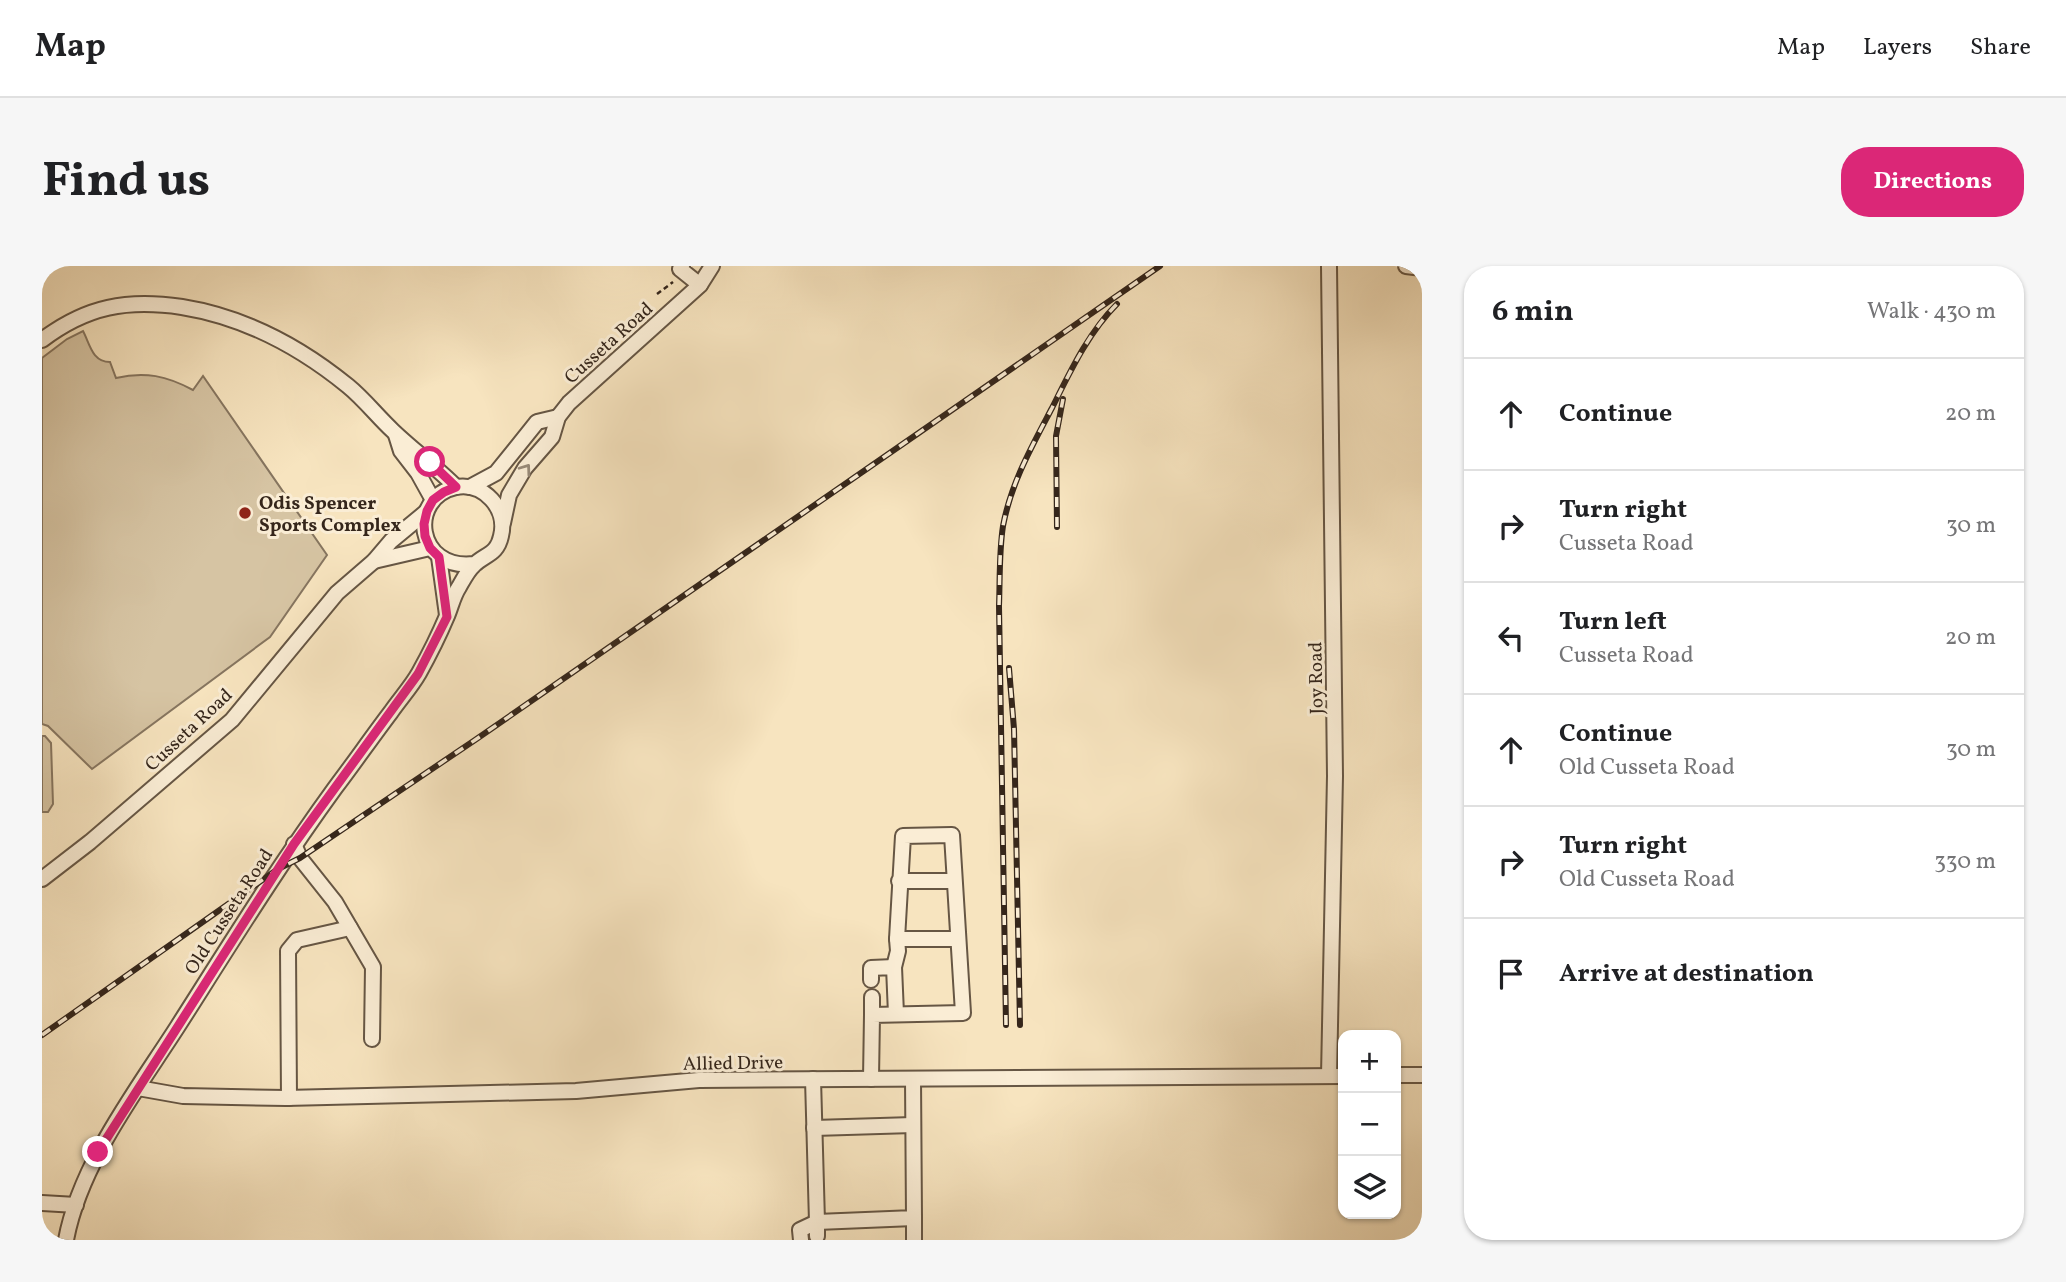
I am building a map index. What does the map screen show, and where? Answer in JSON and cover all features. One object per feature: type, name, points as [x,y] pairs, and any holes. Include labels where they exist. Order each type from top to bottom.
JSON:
[{"type":"street","points":[[682,266],[680,269],[684,274],[700,285]]},
{"type":"street","name":"Cusseta Road","points":[[374,561],[434,552],[450,563],[462,566],[485,559],[495,550],[501,538],[509,495],[525,468],[552,437],[558,417],[569,402],[700,285],[712,266]]},
{"type":"street","name":"Joy Road","points":[[1329,266],[1336,1076]]},
{"type":"street","points":[[1406,266],[1422,268]]},
{"type":"street","points":[[42,340],[65,323],[102,307],[157,303],[223,316],[272,335],[349,387],[392,430],[463,487],[483,491],[493,500],[503,525]]},
{"type":"street","name":"Cusseta Road","points":[[43,878],[90,842],[232,720],[337,593],[374,561],[391,541],[444,492],[496,473],[537,422],[558,417]]},
{"type":"street","points":[[392,430],[401,451],[418,473],[430,506],[424,524],[425,536],[434,552],[447,617]]},
{"type":"street","name":"Old Cusseta Road","points":[[66,1240],[68,1224],[98,1152],[294,844],[418,674],[447,617],[457,589],[474,564]]},
{"type":"street","points":[[872,1015],[963,1013],[952,835],[903,836],[898,951],[894,967],[896,1014]]},
{"type":"street","points":[[294,844],[300,858],[335,902],[373,967],[372,1039]]},
{"type":"street","points":[[899,881],[954,881]]},
{"type":"street","points":[[289,1097],[288,951],[297,940],[350,928]]},
{"type":"street","points":[[897,939],[957,939]]},
{"type":"street","points":[[871,980],[871,968],[894,967]]},
{"type":"street","points":[[871,1079],[872,997]]},
{"type":"street","points":[[1401,1075],[1422,1075]]},
{"type":"street","name":"Allied Drive","points":[[138,1088],[183,1096],[289,1097],[576,1091],[699,1080],[1336,1076]]},
{"type":"street","points":[[813,1079],[817,1229]]},
{"type":"street","points":[[913,1079],[914,1240]]},
{"type":"street","points":[[814,1128],[913,1125]]},
{"type":"street","points":[[42,1202],[76,1205]]},
{"type":"street","points":[[801,1240],[800,1230],[915,1218]]},
{"type":"shaded area","points":[[83,331],[95,356],[110,362],[116,378],[156,376],[193,390],[203,376],[327,555],[270,637],[92,769],[48,726],[42,724],[42,358],[67,339]]},
{"type":"shaded area","points":[[42,736],[51,743],[53,804],[48,812],[42,812]]},
{"type":"railway","points":[[42,1035],[278,869],[300,858],[475,740],[1160,266]]},
{"type":"railway","points":[[1006,1025],[999,606],[1003,526],[1023,465],[1080,353],[1117,304]]},
{"type":"railway","points":[[1057,527],[1056,436],[1063,399]]},
{"type":"railway","points":[[1009,668],[1014,729],[1020,1025]]},
{"type":"place","name":"Odis Spencer Sports Complex","points":[[245,513]]},
{"type":"route","points":[[98,1152],[294,844],[418,674],[447,617],[439,557],[430,548],[424,524],[433,500],[456,487],[430,462]]}]
